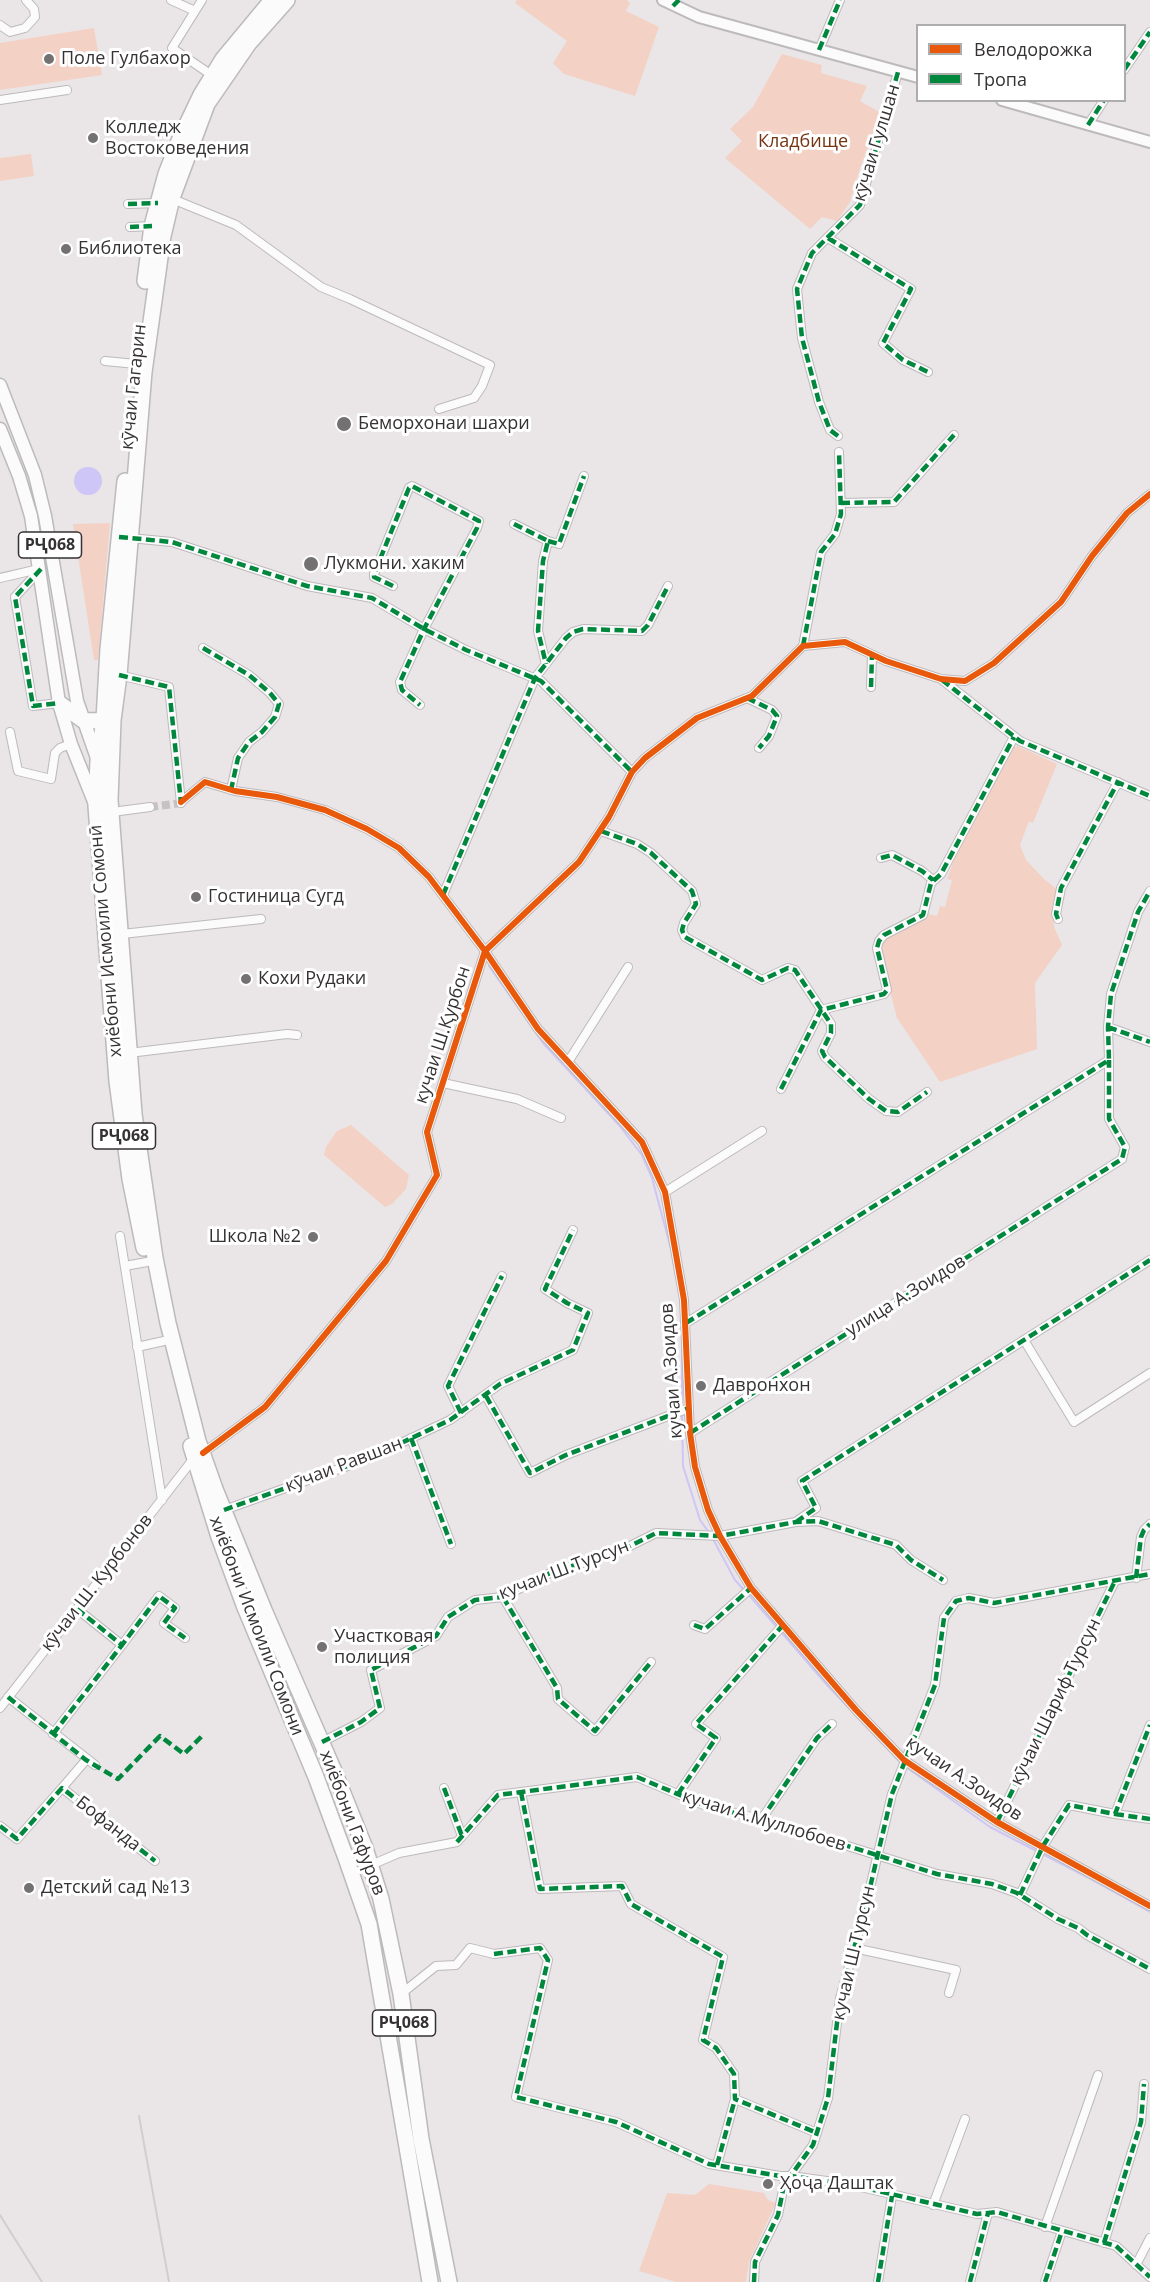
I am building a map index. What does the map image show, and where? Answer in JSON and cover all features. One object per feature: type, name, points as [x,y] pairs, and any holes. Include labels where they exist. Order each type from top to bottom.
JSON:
[{"type":"highway","name":"кӯчаи Гагарин","points":[[111,806],[107,715],[108,648],[125,538],[152,301],[163,236],[164,198],[179,141],[213,76],[245,30],[272,0]]},
{"type":"highway","name":"кӯчаи Гагарин","points":[[96,806],[98,761],[107,715],[119,675],[136,364],[152,226],[207,104],[249,43],[287,0]]},
{"type":"highway","points":[[59,703],[82,715],[107,715]]},
{"type":"highway","name":"хиёбони Исмоили Сомонӣ","points":[[96,806],[120,1108],[130,1179],[164,1341],[199,1456]]},
{"type":"highway","name":"хиёбони Исмоили Сомонӣ","points":[[111,806],[134,1114],[155,1257],[199,1456]]},
{"type":"highway","name":"хиёбони Гафуров","points":[[199,1456],[334,1771],[381,1899],[400,1994],[421,2139],[449,2282]]},
{"type":"highway","name":"хиёбони Исмоили Сомони","points":[[199,1456],[219,1537],[241,1597],[315,1777],[369,1924],[404,2142],[430,2282]]},
{"type":"highway","points":[[315,1777],[334,1771]]},
{"type":"highway","points":[[404,2142],[421,2139]]},
{"type":"main road","points":[[672,2],[699,17],[916,76]]},
{"type":"main road","points":[[1009,102],[1150,142]]},
{"type":"main road","name":"РҶ068","points":[[0,385],[35,476],[45,516],[77,701],[82,715]]},
{"type":"main road","name":"хиёбони Исмоили Сомонӣ","points":[[0,429],[19,476],[31,516],[41,569],[59,703],[71,744],[96,806]]},
{"type":"main road","name":"хиёбони Исмоили Сомонӣ","points":[[82,715],[111,806]]},
{"type":"street","points":[[0,25],[10,32],[25,28],[35,17],[34,9],[26,0]]},
{"type":"street","points":[[171,0],[195,11]]},
{"type":"street","points":[[202,0],[172,48],[213,76]]},
{"type":"street","points":[[819,50],[840,0]]},
{"type":"street","points":[[1126,68],[1150,32]]},
{"type":"street","name":"кӯчаи Гулшан","points":[[838,436],[830,430],[819,402],[802,338],[796,289],[812,253],[860,205],[898,72]]},
{"type":"street","points":[[0,100],[67,90]]},
{"type":"street","points":[[1088,125],[1103,102]]},
{"type":"street","points":[[128,204],[164,198],[236,225],[321,287],[490,365],[482,386],[474,398],[439,410]]},
{"type":"street","points":[[130,227],[152,226]]},
{"type":"street","points":[[828,238],[911,289],[883,343],[903,360],[928,372]]},
{"type":"street","points":[[105,361],[136,364]]},
{"type":"street","points":[[841,503],[894,502],[954,435]]},
{"type":"street","points":[[839,452],[841,514],[835,534],[821,552],[803,646],[845,642],[872,655],[941,679],[965,681],[994,663],[1061,602],[1092,556],[1127,513],[1150,494]]},
{"type":"street","points":[[514,524],[548,542],[559,544],[584,476]]},
{"type":"street","points":[[393,586],[374,577],[374,574],[409,488],[412,486],[479,521],[424,629],[400,682],[402,690],[420,705]]},
{"type":"street","points":[[125,538],[172,542],[307,586],[372,598],[424,629],[466,650],[541,681],[632,772]]},
{"type":"street","points":[[546,664],[538,632],[543,561],[548,542]]},
{"type":"street","points":[[0,578],[41,569]]},
{"type":"street","points":[[41,569],[15,597],[33,706],[59,703]]},
{"type":"street","points":[[442,895],[535,678],[573,632],[583,629],[642,632],[668,586]]},
{"type":"street","name":"кучаи Ш.Қурбон","points":[[199,1456],[266,1407],[386,1262],[437,1175],[427,1132],[485,951],[579,862],[601,831],[632,772],[645,758],[697,718],[753,696],[803,646]]},
{"type":"street","points":[[203,648],[249,675],[279,704],[275,717],[262,732],[249,742],[238,758],[231,790]]},
{"type":"street","points":[[871,687],[872,655]]},
{"type":"street","name":"кучаи А.Зоидов","points":[[119,675],[168,687],[181,802],[205,782],[231,790],[277,797],[325,810],[367,829],[399,848],[429,877],[485,951],[538,1029],[642,1142],[665,1192],[686,1323],[684,1410],[695,1467],[714,1535],[781,1628],[903,1763],[1041,1851],[1150,1906]]},
{"type":"street","points":[[941,679],[1014,737],[1150,796]]},
{"type":"street","points":[[747,698],[772,710],[777,716],[769,736],[759,748]]},
{"type":"street","points":[[10,732],[18,771],[51,779],[55,753],[60,748],[71,744]]},
{"type":"street","points":[[781,1089],[821,1010],[884,994],[888,990],[878,948],[879,940],[884,935],[921,918],[925,912],[933,880],[941,874],[1014,737]]},
{"type":"street","points":[[1058,919],[1061,888],[1118,782]]},
{"type":"street","points":[[111,806],[150,807]]},
{"type":"street","points":[[601,831],[637,844],[651,853],[692,891],[696,904],[684,923],[682,930],[685,937],[762,980],[792,967],[831,1024],[822,1051],[825,1057],[869,1099],[886,1111],[898,1112],[927,1092]]},
{"type":"street","points":[[881,858],[892,855],[922,871],[933,880]]},
{"type":"street","points":[[686,1323],[1109,1060],[1108,1027],[1111,994],[1138,912],[1150,891]]},
{"type":"street","points":[[122,934],[261,920]]},
{"type":"street","points":[[568,1062],[628,967]]},
{"type":"street","points":[[1108,1027],[1150,1042]]},
{"type":"street","points":[[129,1053],[287,1034],[297,1035]]},
{"type":"street","name":"улица А.Зоидов","points":[[690,1433],[1122,1159],[1125,1147],[1109,1119],[1109,1060]]},
{"type":"street","points":[[443,1083],[517,1099],[561,1118]]},
{"type":"street","points":[[665,1192],[762,1131]]},
{"type":"street","name":"кӯчаи Равшан","points":[[224,1510],[367,1459],[461,1413],[500,1384],[573,1350],[588,1313],[567,1304],[544,1289],[573,1230]]},
{"type":"street","points":[[120,1236],[162,1500]]},
{"type":"street","points":[[796,1522],[816,1508],[802,1481],[1150,1260]]},
{"type":"street","points":[[124,1266],[147,1262]]},
{"type":"street","points":[[461,1413],[448,1386],[502,1276]]},
{"type":"street","points":[[1024,1340],[1074,1422],[1150,1373]]},
{"type":"street","points":[[137,1347],[164,1341]]},
{"type":"street","points":[[486,1396],[530,1473],[566,1455],[684,1410]]},
{"type":"street","points":[[411,1438],[451,1544]]},
{"type":"street","name":"кӯчаи Ш. Курбонов","points":[[0,1708],[199,1456]]},
{"type":"street","name":"кучаи Ш.Турсун","points":[[322,1742],[361,1722],[380,1708],[371,1670],[436,1636],[448,1617],[475,1600],[503,1597],[554,1571],[614,1554],[656,1533],[714,1535],[796,1522],[818,1521],[896,1545],[911,1560],[943,1580]]},
{"type":"street","points":[[1136,1578],[1141,1537],[1150,1524]]},
{"type":"street","points":[[903,1763],[935,1685],[944,1618],[956,1601],[969,1598],[994,1603],[1150,1574]]},
{"type":"street","name":"кӯчаи Шариф Турсун","points":[[997,1822],[1115,1581]]},
{"type":"street","points":[[694,1625],[705,1629],[751,1587]]},
{"type":"street","points":[[53,1734],[159,1596],[175,1608],[164,1623],[184,1638]]},
{"type":"street","points":[[503,1597],[557,1688],[558,1698],[595,1731],[651,1662]]},
{"type":"street","points":[[77,1609],[122,1645]]},
{"type":"street","points":[[678,1794],[716,1738],[696,1724],[781,1628]]},
{"type":"street","points":[[8,1697],[94,1765]]},
{"type":"street","points":[[761,1820],[817,1738],[832,1724]]},
{"type":"street","points":[[1115,1814],[1150,1725]]},
{"type":"street","name":"Бофанда","points":[[0,1826],[17,1839],[86,1760]]},
{"type":"street","name":"кучаи Ш.Турсун","points":[[754,2282],[755,2262],[778,2215],[784,2185],[813,2145],[828,2097],[840,1998],[878,1857],[892,1794],[903,1763]]},
{"type":"street","name":"кучаи А.Муллобоев","points":[[460,1839],[498,1795],[637,1777],[706,1806],[761,1820],[937,1874],[992,1884],[1020,1895],[1150,1969]]},
{"type":"street","name":"Бофанда","points":[[62,1788],[155,1861]]},
{"type":"street","points":[[370,1865],[399,1853],[460,1839],[444,1788]]},
{"type":"street","points":[[521,1792],[540,1889],[622,1887],[631,1904],[723,1957],[703,2040],[716,2048],[734,2074],[735,2098],[717,2165]]},
{"type":"street","points":[[1020,1895],[1041,1851],[1070,1805],[1150,1819]]},
{"type":"street","points":[[400,1994],[436,1966],[456,1965],[470,1948],[494,1954],[540,1948],[548,1960],[516,2097],[616,2122],[709,2164],[848,2184],[977,2214],[998,2212],[1116,2246],[1150,2277]]},
{"type":"street","points":[[854,1948],[956,1970],[949,1992]]},
{"type":"street","points":[[1045,2227],[1098,2075]]},
{"type":"street","points":[[1104,2243],[1146,2123],[1144,2084]]},
{"type":"street","points":[[735,2098],[817,2133]]},
{"type":"street","points":[[933,2205],[965,2120]]},
{"type":"street","points":[[878,2282],[892,2196]]},
{"type":"street","points":[[970,2282],[988,2213]]},
{"type":"street","points":[[1045,2282],[1062,2231]]},
{"type":"street","points":[[1136,2265],[1150,2238]]},
{"type":"green space","points":[[517,0],[627,0],[630,3],[626,11],[659,27],[635,96],[564,74],[553,63],[567,41],[515,3]]},
{"type":"green space","name":"Поле Гулбахор","points":[[94,28],[102,75],[0,90],[0,43]]},
{"type":"green space","name":"Кладбище","points":[[782,54],[822,65],[821,73],[867,86],[860,101],[881,113],[850,202],[837,221],[822,217],[810,229],[725,158],[742,141],[730,129],[753,107]]},
{"type":"green space","points":[[31,154],[34,176],[0,181],[0,158]]},
{"type":"green space","points":[[110,523],[98,660],[94,660],[73,524]]},
{"type":"green space","points":[[1018,746],[1057,764],[1033,823],[1029,821],[1020,845],[1026,860],[1057,889],[1052,906],[1054,927],[1062,945],[1035,983],[1037,1049],[940,1082],[897,1018],[879,947],[883,937],[928,914],[937,916],[940,906],[945,907],[952,880],[947,879],[958,850],[1008,748]]},
{"type":"green space","points":[[351,1125],[409,1175],[406,1189],[392,1204],[385,1207],[324,1155],[326,1147],[337,1131]]},
{"type":"green space","points":[[709,2184],[764,2193],[768,2200],[776,2203],[749,2262],[746,2282],[676,2282],[639,2271],[667,2193],[695,2195]]},
{"type":"shaded area","points":[[88,467],[98,471],[102,481],[98,491],[88,495],[78,491],[74,481],[78,471]]},
{"type":"waterway","points":[[489,966],[543,1043],[619,1125],[642,1155],[652,1178],[671,1249],[681,1303]]},
{"type":"waterway","points":[[682,1335],[682,1407]]},
{"type":"waterway","points":[[682,1413],[683,1466],[700,1520],[710,1534]]},
{"type":"waterway","points":[[713,1539],[735,1580],[744,1590]]},
{"type":"waterway","points":[[748,1594],[828,1686],[901,1763]]},
{"type":"waterway","points":[[906,1767],[990,1827],[1150,1912]]},
{"type":"tunnel","points":[[150,807],[181,803]]},
{"type":"railway","points":[[139,2116],[169,2282]]},
{"type":"railway","points":[[0,2215],[42,2282]]},
{"type":"marked path","points":[[673,6],[679,0]]},
{"type":"marked path","points":[[819,50],[840,0]]},
{"type":"marked path","points":[[1126,67],[1150,32]]},
{"type":"marked path","points":[[838,436],[830,430],[819,402],[802,338],[797,289],[812,253],[860,205],[898,72]]},
{"type":"marked path","points":[[1088,125],[1103,102]]},
{"type":"marked path","points":[[128,204],[158,203]]},
{"type":"marked path","points":[[130,227],[152,226]]},
{"type":"marked path","points":[[828,238],[911,289],[883,343],[903,360],[928,372]]},
{"type":"marked path","points":[[841,503],[894,502],[954,435]]},
{"type":"marked path","points":[[803,646],[821,552],[835,534],[841,514],[839,452]]},
{"type":"marked path","points":[[548,541],[559,544],[584,476]]},
{"type":"marked path","points":[[393,586],[374,577],[374,574],[409,488],[412,486],[479,521],[424,629],[400,682],[402,690],[420,705]]},
{"type":"marked path","points":[[514,524],[548,541],[543,561],[538,631],[546,664]]},
{"type":"marked path","points":[[119,537],[172,542],[307,586],[372,598],[424,629],[466,650],[541,681],[632,772]]},
{"type":"marked path","points":[[41,569],[15,597],[33,706],[59,703]]},
{"type":"marked path","points":[[443,895],[535,678],[573,632],[583,629],[642,631],[648,625],[668,586]]},
{"type":"marked path","points":[[203,648],[249,675],[279,704],[275,717],[262,732],[249,742],[238,758],[231,790]]},
{"type":"marked path","points":[[871,687],[872,655]]},
{"type":"marked path","points":[[119,675],[169,687],[181,803]]},
{"type":"marked path","points":[[942,680],[1020,741],[1150,796]]},
{"type":"marked path","points":[[747,698],[772,710],[777,716],[769,736],[759,748]]},
{"type":"marked path","points":[[781,1089],[821,1010],[884,994],[887,990],[877,948],[879,941],[884,935],[923,915],[931,883],[941,874],[1014,737]]},
{"type":"marked path","points":[[1058,919],[1056,914],[1061,888],[1118,782]]},
{"type":"marked path","points":[[601,831],[637,844],[651,853],[692,891],[696,904],[684,923],[682,930],[685,937],[762,980],[788,968],[795,970],[831,1024],[831,1033],[822,1051],[825,1057],[869,1099],[886,1111],[898,1112],[927,1092]]},
{"type":"marked path","points":[[881,858],[892,855],[922,871],[933,880]]},
{"type":"marked path","points":[[686,1323],[1109,1060],[1108,1027],[1111,994],[1138,912],[1150,891]]},
{"type":"marked path","points":[[1108,1027],[1150,1042]]},
{"type":"marked path","points":[[690,1433],[1122,1159],[1125,1147],[1109,1119],[1109,1060]]},
{"type":"marked path","points":[[224,1510],[367,1459],[450,1420],[500,1384],[573,1350],[588,1313],[545,1289],[573,1230]]},
{"type":"marked path","points":[[796,1522],[816,1508],[802,1481],[1150,1260]]},
{"type":"marked path","points":[[461,1413],[448,1386],[502,1276]]},
{"type":"marked path","points":[[486,1396],[530,1473],[566,1455],[689,1408]]},
{"type":"marked path","points":[[411,1438],[451,1544]]},
{"type":"marked path","points":[[322,1742],[361,1722],[380,1708],[371,1670],[436,1636],[448,1617],[475,1600],[503,1597],[554,1571],[614,1554],[656,1533],[720,1536],[796,1522],[818,1521],[896,1545],[911,1560],[943,1580]]},
{"type":"marked path","points":[[1136,1578],[1141,1537],[1150,1524]]},
{"type":"marked path","points":[[754,2282],[755,2262],[778,2215],[784,2185],[813,2145],[828,2098],[840,1998],[864,1913],[892,1794],[935,1685],[944,1618],[956,1601],[969,1598],[994,1603],[1150,1574]]},
{"type":"marked path","points":[[997,1822],[1115,1581]]},
{"type":"marked path","points":[[694,1625],[705,1629],[751,1588]]},
{"type":"marked path","points":[[77,1609],[122,1645],[159,1596],[175,1608],[164,1623],[185,1638]]},
{"type":"marked path","points":[[503,1597],[557,1688],[558,1699],[595,1731],[651,1662]]},
{"type":"marked path","points":[[678,1794],[716,1738],[696,1724],[783,1625]]},
{"type":"marked path","points":[[53,1734],[122,1645]]},
{"type":"marked path","points":[[8,1697],[86,1760],[118,1779],[160,1736],[184,1754],[204,1734]]},
{"type":"marked path","points":[[761,1820],[817,1738],[832,1724]]},
{"type":"marked path","points":[[1020,1895],[1043,1846],[1069,1805],[1115,1814],[1150,1725]]},
{"type":"marked path","points":[[457,1842],[498,1795],[637,1777],[706,1806],[768,1821],[937,1874],[992,1884],[1017,1893],[1058,1919],[1150,1969]]},
{"type":"marked path","points":[[0,1826],[17,1839],[62,1788],[155,1861]]},
{"type":"marked path","points":[[444,1788],[462,1836]]},
{"type":"marked path","points":[[521,1792],[540,1889],[622,1886],[631,1904],[723,1957],[703,2040],[716,2048],[734,2074],[735,2099],[817,2133]]},
{"type":"marked path","points":[[1115,1814],[1150,1819]]},
{"type":"marked path","points":[[494,1954],[540,1948],[548,1960],[516,2097],[616,2122],[709,2164],[848,2184],[977,2214],[997,2212],[1116,2246],[1150,2277]]},
{"type":"marked path","points":[[1104,2243],[1141,2122],[1144,2084]]},
{"type":"marked path","points":[[717,2165],[735,2099]]},
{"type":"marked path","points":[[878,2282],[892,2196]]},
{"type":"marked path","points":[[970,2282],[988,2213]]},
{"type":"marked path","points":[[1045,2282],[1062,2231]]},
{"type":"cycle path","points":[[203,1453],[265,1407],[386,1261],[437,1175],[427,1132],[485,951],[579,862],[609,817],[632,772],[645,758],[697,718],[752,696],[803,646],[845,642],[886,661],[941,679],[965,681],[994,663],[1061,602],[1092,556],[1127,513],[1150,494]]},
{"type":"cycle path","points":[[181,802],[205,782],[235,791],[277,797],[325,810],[367,829],[399,848],[429,877],[485,951],[538,1029],[642,1142],[665,1192],[684,1300],[690,1433],[695,1467],[708,1510],[720,1536],[751,1588],[856,1710],[904,1760],[997,1822],[1150,1906]]},
{"type":"place","name":"Поле Гулбахор","points":[[49,59]]},
{"type":"place","name":"Колледж Востоковедения","points":[[93,138]]},
{"type":"place","name":"Библиотека","points":[[66,249]]},
{"type":"place","name":"Беморхонаи шахри","points":[[344,424]]},
{"type":"place","name":"Лукмони. хаким","points":[[311,564]]},
{"type":"place","name":"Гостиница Сугд","points":[[196,897]]},
{"type":"place","name":"Кохи Рудаки","points":[[246,979]]},
{"type":"place","name":"Школа №2","points":[[313,1237]]},
{"type":"place","name":"Давронхон","points":[[701,1386]]},
{"type":"place","name":"Участковая полиция","points":[[322,1647]]},
{"type":"place","name":"Детский сад №13","points":[[29,1888]]},
{"type":"place","name":"Ҳоҷа Даштак","points":[[768,2184]]}]
